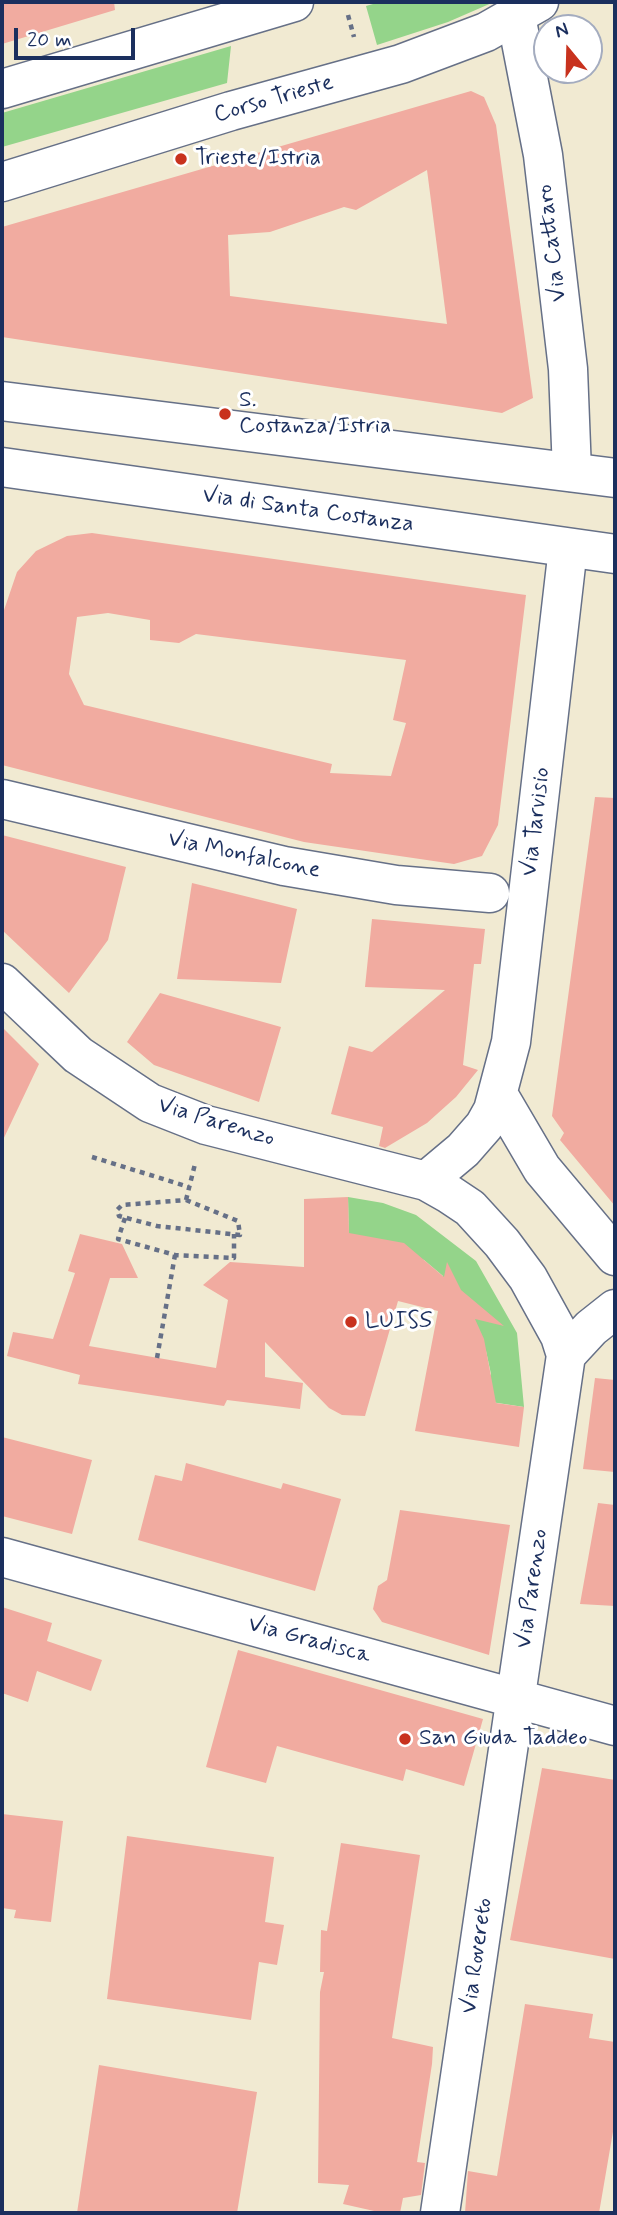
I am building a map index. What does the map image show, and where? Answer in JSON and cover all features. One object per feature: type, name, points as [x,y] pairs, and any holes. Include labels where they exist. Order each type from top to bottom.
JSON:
[{"type":"street","points":[[2,89],[294,2]]},
{"type":"street","name":"Corso Trieste","points":[[2,182],[231,111],[401,64],[475,37],[527,9]]},
{"type":"street","name":"Via Cattaro","points":[[527,9],[568,369],[572,472]]},
{"type":"street","points":[[2,401],[615,478]]},
{"type":"street","name":"Via di Santa Costanza","points":[[3,473],[615,554]]},
{"type":"street","name":"Via Tarvisio","points":[[498,1094],[515,1015],[568,548]]},
{"type":"street","name":"Via Monfalcone","points":[[2,799],[284,866],[396,885],[490,893]]},
{"type":"street","name":"Via Parenzo","points":[[2,983],[78,1055],[150,1103],[206,1125],[426,1181],[470,1208],[502,1242],[528,1278],[560,1336],[566,1355],[516,1699]]},
{"type":"street","points":[[426,1181],[475,1138],[493,1110],[498,1094]]},
{"type":"street","points":[[498,1094],[542,1169],[615,1256]]},
{"type":"street","points":[[566,1355],[591,1328],[615,1308]]},
{"type":"street","name":"Via Gradisca","points":[[2,1557],[615,1726]]},
{"type":"street","name":"Via Rovereto","points":[[440,2213],[516,1699]]},
{"type":"path","points":[[92,1157],[189,1187],[186,1200]]},
{"type":"path","points":[[186,1200],[238,1221],[240,1235],[157,1226],[119,1216],[117,1210],[122,1205],[186,1200]]},
{"type":"path","points":[[125,1218],[118,1238],[175,1255],[233,1258],[234,1234]]},
{"type":"path","points":[[157,1358],[175,1255]]},
{"type":"green space","points":[[380,2],[494,2],[448,22],[377,45],[366,6]]},
{"type":"green space","points":[[231,46],[227,83],[2,147],[2,113]]},
{"type":"green space","points":[[348,1197],[383,1203],[416,1215],[476,1261],[517,1333],[524,1407],[478,1400],[491,1374],[486,1351],[438,1284],[443,1276],[424,1260],[349,1242]]},
{"type":"building","points":[[2,2],[114,2],[115,10],[2,44]]},
{"type":"building","points":[[471,91],[484,97],[496,125],[533,398],[502,413],[2,337],[2,227]],"holes":[[[427,170],[447,324],[230,296],[228,235],[270,232],[344,207],[356,210]]]},
{"type":"building","points":[[92,533],[526,595],[498,825],[482,856],[454,864],[304,842],[2,765],[2,616],[17,572],[36,551],[67,536]],"holes":[[[108,613],[150,620],[150,640],[179,643],[196,634],[406,660],[393,720],[406,723],[391,776],[330,773],[332,764],[84,705],[69,674],[77,617]]]},
{"type":"building","points":[[595,797],[615,798],[615,1206],[560,1140],[564,1133],[552,1116]]},
{"type":"building","points":[[2,835],[126,867],[108,940],[69,993],[2,930]]},
{"type":"building","points":[[192,883],[297,909],[281,983],[177,979]]},
{"type":"building","points":[[372,919],[485,929],[481,964],[474,964],[463,1065],[478,1070],[456,1097],[427,1123],[385,1148],[379,1146],[383,1127],[331,1114],[349,1046],[372,1052],[445,990],[365,987]]},
{"type":"building","points":[[160,993],[281,1027],[259,1102],[154,1065],[127,1042]]},
{"type":"building","points":[[2,1027],[39,1064],[2,1142]]},
{"type":"building","name":"LUISS","points":[[348,1197],[349,1233],[404,1243],[444,1277],[447,1262],[461,1290],[504,1326],[475,1319],[484,1339],[496,1403],[524,1407],[519,1447],[415,1431],[438,1311],[398,1301],[365,1416],[342,1415],[329,1408],[265,1342],[265,1377],[303,1383],[300,1409],[227,1400],[224,1406],[78,1384],[80,1375],[7,1356],[13,1332],[53,1339],[75,1273],[68,1271],[80,1234],[122,1244],[138,1278],[110,1278],[89,1346],[216,1368],[228,1300],[203,1285],[230,1262],[304,1267],[304,1199]]},
{"type":"building","points":[[595,1378],[615,1380],[615,1472],[583,1469]]},
{"type":"building","points":[[2,1437],[92,1460],[72,1534],[2,1516]]},
{"type":"building","points":[[186,1463],[281,1489],[283,1483],[341,1499],[315,1591],[138,1540],[155,1475],[182,1481]]},
{"type":"building","points":[[598,1503],[615,1505],[615,1606],[580,1604]]},
{"type":"building","points":[[400,1510],[510,1525],[489,1655],[382,1622],[373,1609],[378,1586],[387,1580]]},
{"type":"building","points":[[2,1607],[52,1623],[47,1641],[102,1660],[91,1691],[37,1671],[28,1702],[2,1693]]},
{"type":"building","points":[[238,1650],[483,1719],[464,1786],[406,1769],[403,1781],[277,1746],[266,1783],[206,1767]]},
{"type":"building","points":[[542,1768],[615,1780],[615,1959],[510,1940]]},
{"type":"building","points":[[2,1814],[63,1821],[51,1922],[14,1918],[16,1910],[2,1908]]},
{"type":"building","points":[[127,1836],[274,1857],[265,1922],[284,1925],[277,1965],[259,1962],[251,2020],[107,1999]]},
{"type":"building","points":[[341,1843],[420,1855],[392,2038],[433,2047],[417,2162],[425,2163],[421,2195],[403,2198],[400,2213],[383,2213],[343,2204],[349,2185],[318,2183],[320,1992],[324,1972],[320,1972],[321,1930],[327,1931]]},
{"type":"building","points":[[525,2004],[593,2014],[589,2038],[615,2042],[615,2120],[599,2213],[465,2213],[468,2171],[497,2176]]},
{"type":"building","points":[[99,2065],[257,2092],[237,2213],[77,2213]]},
{"type":"place","name":"Trieste/Istria","points":[[181,159]]},
{"type":"place","name":"S. Costanza/Istria","points":[[225,414]]},
{"type":"place","name":"LUISS","points":[[351,1322]]},
{"type":"place","name":"San Giuda Taddeo","points":[[405,1739]]}]
